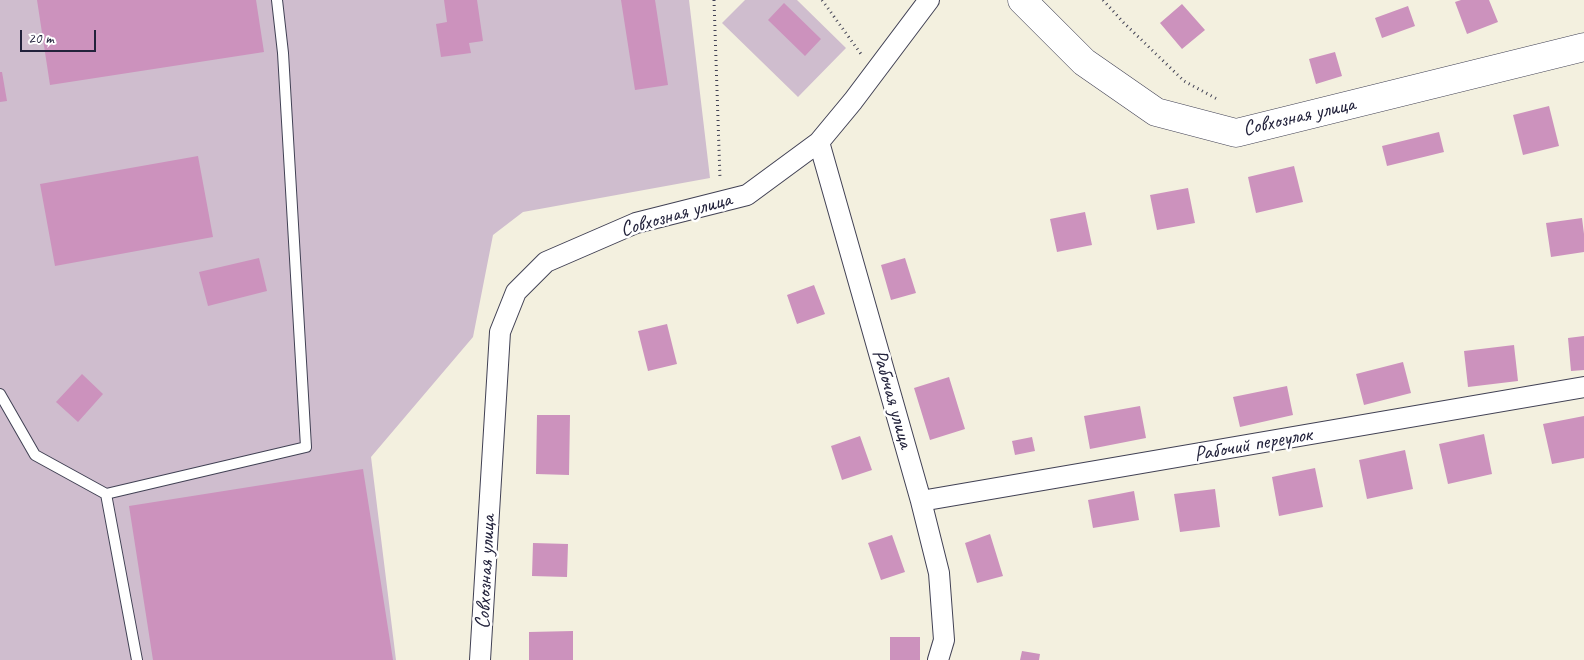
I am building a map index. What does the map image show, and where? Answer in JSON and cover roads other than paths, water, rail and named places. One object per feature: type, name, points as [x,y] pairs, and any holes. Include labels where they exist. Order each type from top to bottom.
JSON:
[{"type":"street","name":"Совхозная улица","points":[[480,660],[500,332],[516,292],[546,262],[636,223],[747,195],[819,142],[929,0]]},
{"type":"street","name":"Совхозная улица","points":[[1022,0],[1084,62],[1156,112],[1236,133],[1584,47]]},
{"type":"street","name":"Рабочая улица","points":[[819,142],[921,501],[939,574],[944,640],[938,660]]},
{"type":"street","name":"Рабочий переулок","points":[[921,501],[1584,387]]},
{"type":"lane","points":[[0,394],[36,455],[106,494],[306,447],[283,53],[277,0]]},
{"type":"lane","points":[[106,494],[137,660]]}]
